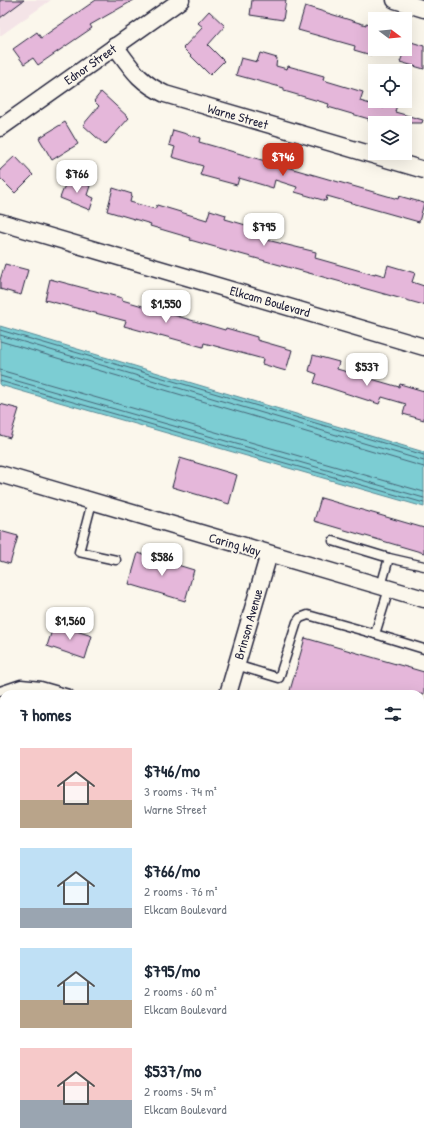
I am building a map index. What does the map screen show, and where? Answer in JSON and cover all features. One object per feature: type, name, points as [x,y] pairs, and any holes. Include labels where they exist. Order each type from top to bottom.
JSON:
[{"type":"street","name":"Ednor Street","points":[[0,128],[181,0]]},
{"type":"street","points":[[395,0],[424,8]]},
{"type":"street","name":"Warne Street","points":[[115,46],[135,74],[149,87],[165,94],[424,170]]},
{"type":"street","name":"Elkcam Boulevard","points":[[0,222],[424,347]]},
{"type":"street","name":"Caring Way","points":[[0,474],[424,599]]},
{"type":"street","name":"Brinson Avenue","points":[[229,690],[269,554]]},
{"type":"lane","points":[[92,502],[79,552],[116,560]]},
{"type":"lane","points":[[333,541],[389,558],[424,566]]},
{"type":"lane","points":[[375,634],[385,588],[389,558]]},
{"type":"lane","points":[[236,665],[279,678],[297,622],[300,618],[308,615],[424,649]]},
{"type":"lane","points":[[3,690],[21,684],[41,686],[55,690]]},
{"type":"shaded area","points":[[0,0],[51,0],[0,36]]},
{"type":"water","points":[[0,326],[424,452],[424,507],[0,385]]},
{"type":"building","points":[[0,0],[24,0],[0,18]]},
{"type":"building","points":[[96,0],[134,0],[90,25],[92,28],[38,65],[33,58],[24,64],[13,49],[37,32],[41,38]]},
{"type":"building","points":[[252,0],[286,0],[283,20],[250,15]]},
{"type":"building","points":[[305,6],[366,25],[366,23],[368,23],[368,54],[354,50],[355,46],[298,30]]},
{"type":"building","points":[[209,11],[225,26],[208,45],[224,61],[210,75],[183,48],[203,27],[198,23]]},
{"type":"building","points":[[412,42],[424,46],[424,69],[412,66],[412,64],[400,62],[402,56],[412,56]]},
{"type":"building","points":[[260,53],[277,58],[276,66],[287,69],[288,66],[324,76],[323,80],[363,92],[360,101],[368,103],[368,108],[396,108],[395,112],[409,116],[368,116],[368,119],[328,107],[329,104],[284,91],[284,88],[236,75],[241,58],[257,62]]},
{"type":"building","points":[[101,92],[129,118],[105,145],[83,125],[99,106],[94,101]]},
{"type":"building","points":[[412,117],[423,120],[422,123],[412,123]]},
{"type":"building","points":[[65,122],[78,144],[52,160],[39,138]]},
{"type":"building","points":[[173,130],[200,138],[199,142],[398,199],[399,196],[424,203],[419,222],[327,196],[326,201],[295,192],[297,187],[275,180],[273,188],[239,178],[237,185],[200,175],[203,166],[172,157],[175,147],[169,145]]},
{"type":"building","points":[[15,156],[33,175],[15,193],[0,178],[0,170]]},
{"type":"building","points":[[68,177],[90,186],[87,195],[94,198],[90,210],[60,198]]},
{"type":"building","points":[[113,188],[132,194],[130,202],[155,209],[157,205],[207,220],[210,210],[226,215],[225,219],[270,232],[267,240],[316,252],[315,258],[375,275],[375,273],[385,276],[388,265],[415,273],[412,282],[424,286],[424,305],[190,240],[191,238],[150,226],[151,224],[107,211]]},
{"type":"building","points":[[5,264],[28,270],[21,295],[0,289],[0,280]]},
{"type":"building","points":[[50,279],[122,298],[122,300],[225,330],[226,328],[257,337],[257,340],[292,350],[286,371],[262,364],[263,359],[204,343],[203,347],[160,336],[124,326],[126,321],[45,300]]},
{"type":"building","points":[[313,355],[339,362],[337,369],[399,387],[400,384],[424,391],[424,420],[403,414],[406,404],[382,397],[379,404],[314,383],[317,374],[309,371]]},
{"type":"building","points":[[0,404],[19,409],[10,438],[0,435]]},
{"type":"building","points":[[180,458],[237,475],[229,504],[172,487]]},
{"type":"building","points":[[321,498],[424,528],[424,553],[314,521]]},
{"type":"building","points":[[0,531],[18,536],[10,564],[0,561]]},
{"type":"building","points":[[138,553],[194,570],[185,601],[129,584]]},
{"type":"building","points":[[54,624],[92,636],[85,659],[47,646]]},
{"type":"building","points":[[305,638],[424,672],[424,690],[290,690]]}]
